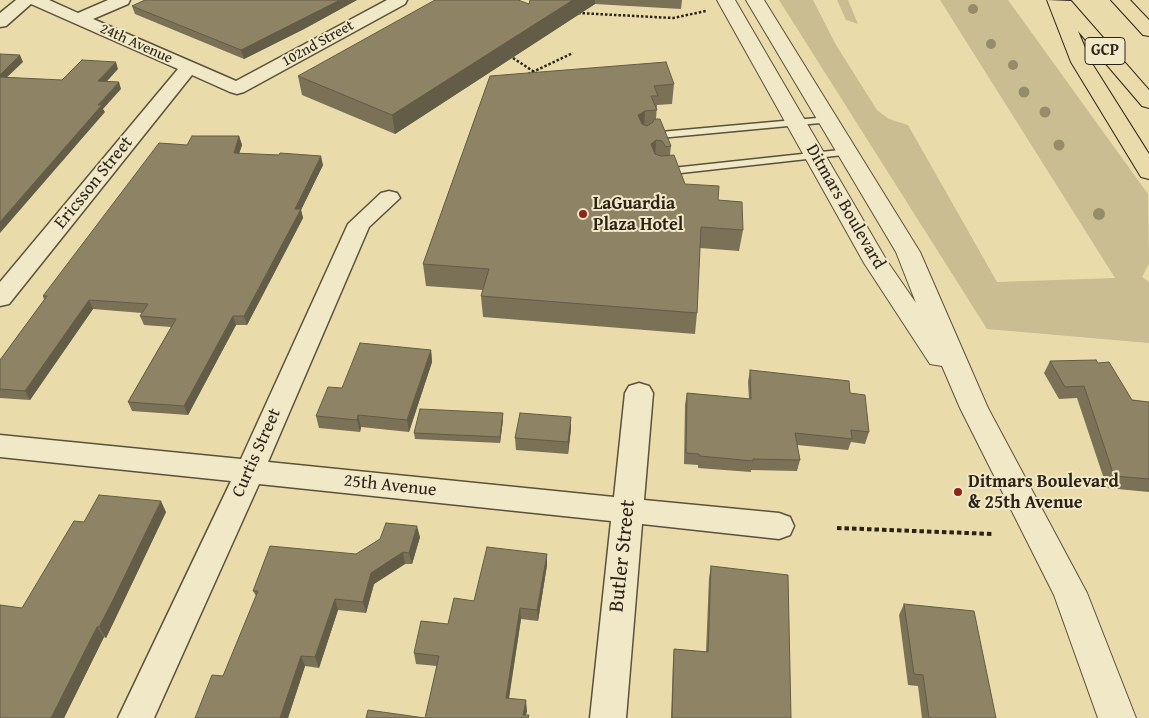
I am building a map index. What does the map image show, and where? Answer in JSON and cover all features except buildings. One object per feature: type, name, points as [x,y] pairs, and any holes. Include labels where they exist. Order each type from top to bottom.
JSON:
[{"type":"highway","points":[[1056,0],[1081,62],[1149,172]]},
{"type":"highway","name":"GCP","points":[[1060,0],[1149,102]]},
{"type":"highway","name":"GCP","points":[[1120,0],[1149,30]]},
{"type":"street","points":[[0,22],[26,0]]},
{"type":"street","name":"24th Avenue","points":[[35,0],[236,88]]},
{"type":"street","points":[[78,19],[122,0]]},
{"type":"street","name":"102nd Street","points":[[236,88],[399,0]]},
{"type":"street","name":"Ditmars Boulevard","points":[[726,0],[876,263],[974,408]]},
{"type":"street","name":"Ditmars Boulevard","points":[[755,0],[908,252],[974,408],[1070,593],[1117,718]]},
{"type":"street","name":"Ericsson Street","points":[[0,298],[189,67]]},
{"type":"street","name":"Curtis Street","points":[[136,718],[250,471],[359,224],[389,198]]},
{"type":"street","name":"Butler Street","points":[[608,718],[639,393]]},
{"type":"street","name":"25th Avenue","points":[[0,446],[779,526]]},
{"type":"lane","points":[[646,141],[644,136],[828,120]]},
{"type":"lane","points":[[656,166],[659,172],[750,164],[849,152]]},
{"type":"path","points":[[576,12],[673,18],[710,11]]},
{"type":"path","points":[[523,76],[532,70],[574,53]]},
{"type":"path","points":[[513,58],[542,76]]},
{"type":"path","points":[[837,528],[993,534]]},
{"type":"shaded area","points":[[779,0],[813,0],[836,45],[877,110],[889,119],[908,125],[997,282],[1115,278],[940,0],[1008,0],[1148,194],[1149,264],[1142,277],[1149,282],[1149,343],[987,329]]},
{"type":"shaded area","points":[[837,0],[848,0],[858,24],[846,20]]},
{"type":"place","name":"LaGuardia Plaza Hotel","points":[[583,214]]},
{"type":"place","name":"Ditmars Boulevard & 25th Avenue","points":[[958,492]]}]
